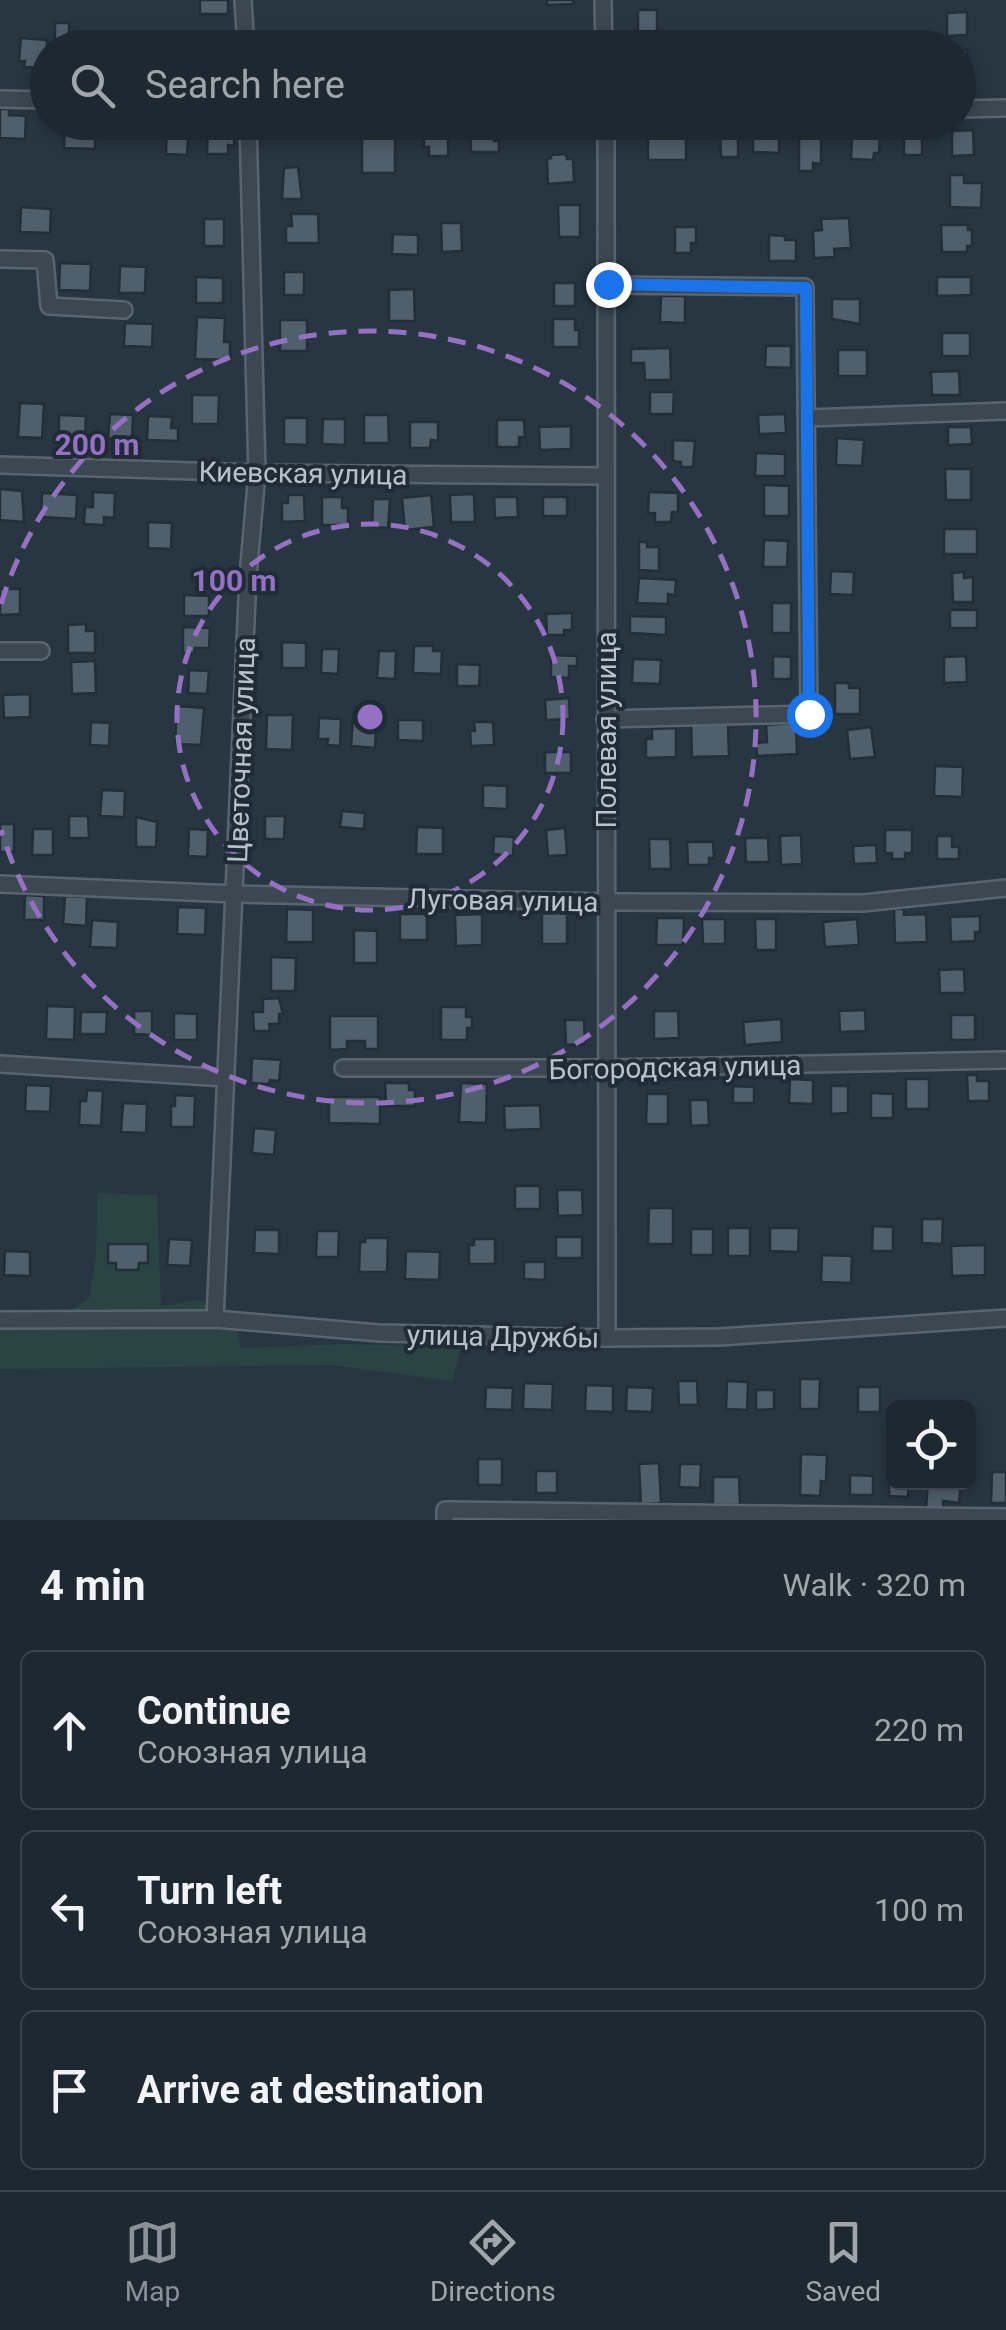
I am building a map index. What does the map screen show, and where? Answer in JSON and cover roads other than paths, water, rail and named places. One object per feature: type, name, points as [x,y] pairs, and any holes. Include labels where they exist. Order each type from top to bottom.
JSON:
[{"type":"street","points":[[243,0],[245,30]]},
{"type":"street","points":[[603,0],[604,30]]},
{"type":"street","points":[[0,99],[30,100]]},
{"type":"street","points":[[976,109],[1006,108]]},
{"type":"street","name":"Цветочная улица","points":[[214,1320],[248,576],[257,474],[248,140]]},
{"type":"street","name":"Полевая улица","points":[[606,140],[607,1338]]},
{"type":"street","points":[[0,258],[45,260],[49,306],[124,310]]},
{"type":"street","points":[[605,719],[809,714],[806,288],[608,284]]},
{"type":"street","points":[[806,418],[1006,411]]},
{"type":"street","name":"Киевская улица","points":[[0,465],[257,474],[606,476]]},
{"type":"street","points":[[0,651],[41,651]]},
{"type":"street","name":"Луговая улица","points":[[0,884],[234,894],[606,902],[863,903],[1006,888]]},
{"type":"street","name":"Богородская улица","points":[[343,1068],[609,1068],[1006,1060]]},
{"type":"street","points":[[0,1064],[226,1078]]},
{"type":"street","name":"улица Дружбы","points":[[0,1320],[214,1320],[379,1333],[607,1338],[720,1337],[1006,1318]]},
{"type":"street","points":[[445,1515],[1006,1517]]}]
